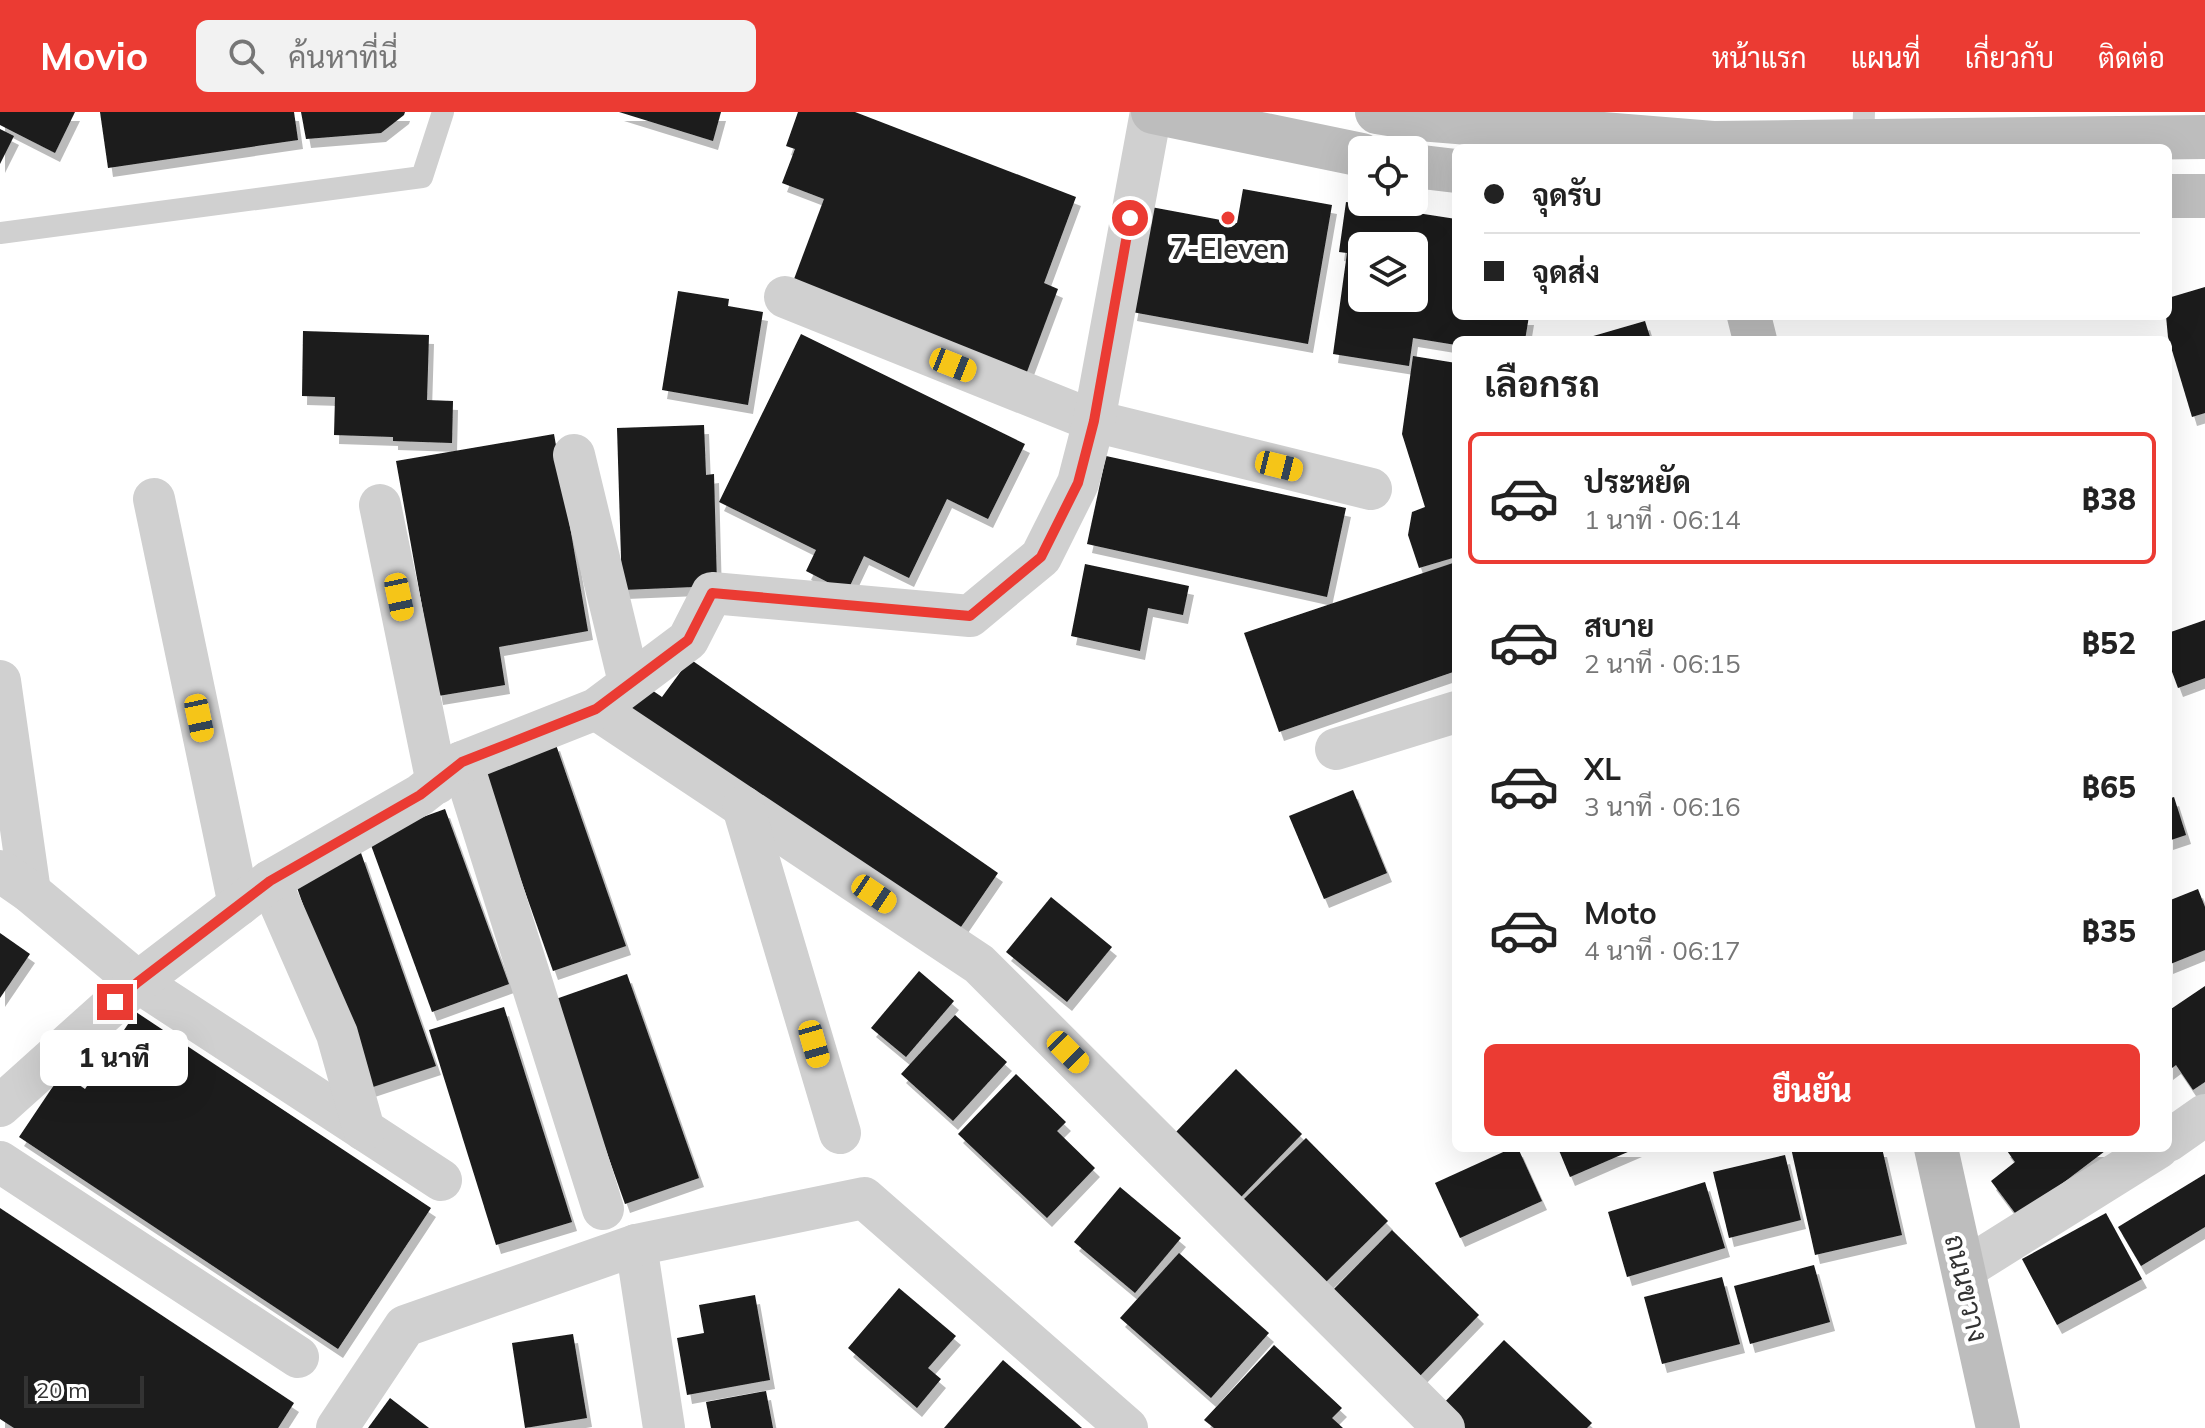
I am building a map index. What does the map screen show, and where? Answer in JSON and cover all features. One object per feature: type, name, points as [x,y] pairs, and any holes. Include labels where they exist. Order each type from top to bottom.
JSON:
[{"type":"main road","points":[[1152,112],[1348,152]]},
{"type":"main road","points":[[1385,113],[1693,144]]},
{"type":"main road","points":[[1728,144],[1864,126],[2205,137]]},
{"type":"main road","points":[[1428,168],[1452,171]]},
{"type":"main road","points":[[2172,196],[2205,196]]},
{"type":"main road","name":"ถนนขวาง","points":[[1937,1152],[1998,1428]]},
{"type":"street","points":[[0,1106],[138,982],[254,893],[450,772],[596,709],[688,640],[712,593],[970,616],[1041,557],[1078,483],[1094,421],[1152,112]]},
{"type":"street","points":[[785,297],[1094,421],[1371,489]]},
{"type":"street","points":[[574,455],[629,682]]},
{"type":"street","points":[[154,499],[254,893],[337,1034],[364,1130]]},
{"type":"street","points":[[380,505],[450,772],[603,1209]]},
{"type":"street","points":[[0,681],[15,882],[138,982],[441,1180]]},
{"type":"street","points":[[596,709],[979,964],[1444,1428]]},
{"type":"street","points":[[1336,749],[1452,713]]},
{"type":"street","points":[[743,807],[840,1133]]},
{"type":"street","points":[[2172,1138],[2205,1115]]},
{"type":"street","points":[[1963,1270],[2152,1152]]},
{"type":"street","points":[[0,1162],[298,1357]]},
{"type":"street","points":[[337,1428],[405,1326],[636,1245],[864,1198],[1127,1428]]},
{"type":"street","points":[[636,1245],[664,1428]]},
{"type":"lane","points":[[0,233],[422,177],[443,112]]},
{"type":"building","points":[[0,112],[75,112],[55,153],[0,125]]},
{"type":"building","points":[[100,112],[294,112],[298,140],[108,168]]},
{"type":"building","points":[[301,112],[405,112],[381,133],[306,139]]},
{"type":"building","points":[[619,112],[721,112],[713,141]]},
{"type":"building","points":[[798,112],[855,112],[1076,197],[1044,283],[1058,289],[1025,377],[791,287],[824,199],[782,183],[795,149],[786,146]]},
{"type":"building","points":[[0,129],[14,136],[0,164]]},
{"type":"building","points":[[1243,189],[1332,205],[1308,344],[1132,312],[1151,207],[1237,223]]},
{"type":"building","points":[[1346,202],[1348,216],[1428,215],[1452,218],[1452,320],[1528,320],[1526,336],[1452,336],[1452,344],[1413,338],[1409,366],[1333,354],[1347,253],[1339,252]]},
{"type":"building","points":[[2205,287],[2205,413],[2192,417],[2172,350],[2172,336],[2168,336],[2166,320],[2172,320],[2172,297]]},
{"type":"building","points":[[678,291],[729,299],[728,306],[763,312],[748,405],[662,390]]},
{"type":"building","points":[[1645,321],[1650,336],[1593,336]]},
{"type":"building","points":[[303,331],[429,335],[427,400],[453,401],[452,443],[334,435],[335,397],[302,396]]},
{"type":"building","points":[[801,334],[1025,444],[988,519],[947,499],[909,578],[864,556],[847,592],[806,571],[816,550],[719,502]]},
{"type":"building","points":[[1413,356],[1452,362],[1452,558],[1419,568],[1408,535],[1412,512],[1425,507],[1402,434]]},
{"type":"building","points":[[704,425],[706,475],[714,474],[717,586],[622,590],[617,428]]},
{"type":"building","points":[[554,434],[588,631],[499,647],[505,685],[438,696],[396,461]]},
{"type":"building","points":[[1106,456],[1346,508],[1327,597],[1087,544]]},
{"type":"building","points":[[1452,563],[1452,672],[1279,732],[1244,633]]},
{"type":"building","points":[[1085,564],[1189,586],[1183,615],[1148,608],[1140,651],[1071,636]]},
{"type":"building","points":[[2205,620],[2205,678],[2178,688],[2172,672],[2172,632]]},
{"type":"building","points":[[690,659],[998,873],[952,940],[624,712],[643,684],[662,697]]},
{"type":"building","points":[[555,742],[626,946],[553,971],[481,767]]},
{"type":"building","points":[[1353,790],[1387,873],[1324,899],[1289,816]]},
{"type":"building","points":[[2172,798],[2186,835],[2172,840]]},
{"type":"building","points":[[445,809],[509,984],[432,1012],[368,837]]},
{"type":"building","points":[[361,853],[436,1066],[367,1089],[293,876]]},
{"type":"building","points":[[2198,889],[2205,907],[2205,950],[2172,963],[2172,899]]},
{"type":"building","points":[[1051,897],[1112,947],[1067,1002],[1006,952]]},
{"type":"building","points":[[0,933],[30,954],[0,998]]},
{"type":"building","points":[[919,971],[954,1001],[906,1057],[871,1028]]},
{"type":"building","points":[[627,974],[699,1178],[625,1204],[553,1000]]},
{"type":"building","points":[[2205,986],[2205,1082],[2193,1090],[2176,1065],[2172,1068],[2172,1008]]},
{"type":"building","points":[[504,1007],[572,1222],[496,1245],[429,1030]]},
{"type":"building","points":[[136,1012],[431,1208],[338,1349],[19,1137],[62,1073],[85,1089]]},
{"type":"building","points":[[955,1015],[1007,1062],[953,1121],[901,1074]]},
{"type":"building","points":[[1236,1069],[1302,1134],[1240,1198],[1174,1134]]},
{"type":"building","points":[[1016,1074],[1066,1122],[1057,1131],[1095,1168],[1047,1218],[958,1134]]},
{"type":"building","points":[[1306,1138],[1388,1221],[1325,1283],[1243,1200]]},
{"type":"building","points":[[1503,1152],[1520,1152],[1542,1201],[1460,1238],[1435,1183]]},
{"type":"building","points":[[1560,1152],[1628,1152],[1570,1177]]},
{"type":"building","points":[[1792,1152],[1883,1152],[1902,1235],[1815,1255]]},
{"type":"building","points":[[2008,1152],[2104,1152],[2018,1217],[1991,1181],[2015,1162]]},
{"type":"building","points":[[1785,1155],[1801,1220],[1729,1238],[1713,1172]]},
{"type":"building","points":[[2205,1174],[2205,1227],[2141,1266],[2118,1227]]},
{"type":"building","points":[[1705,1182],[1725,1248],[1627,1277],[1608,1212]]},
{"type":"building","points":[[1120,1187],[1181,1238],[1135,1293],[1074,1242]]},
{"type":"building","points":[[0,1208],[294,1403],[278,1428],[14,1428],[0,1419]]},
{"type":"building","points":[[2106,1213],[2142,1279],[2057,1325],[2022,1259]]},
{"type":"building","points":[[1392,1230],[1479,1315],[1418,1378],[1330,1293]]},
{"type":"building","points":[[1179,1253],[1269,1333],[1211,1398],[1120,1318]]},
{"type":"building","points":[[1814,1265],[1830,1322],[1750,1344],[1734,1286]]},
{"type":"building","points":[[1722,1277],[1740,1344],[1662,1364],[1644,1297]]},
{"type":"building","points":[[899,1288],[956,1336],[928,1368],[941,1379],[917,1408],[848,1348]]},
{"type":"building","points":[[755,1295],[770,1380],[687,1395],[677,1338],[704,1333],[699,1305]]},
{"type":"building","points":[[573,1334],[587,1418],[525,1428],[512,1343]]},
{"type":"building","points":[[1504,1340],[1592,1423],[1587,1428],[1463,1428],[1440,1407]]},
{"type":"building","points":[[1274,1345],[1342,1408],[1332,1418],[1343,1428],[1214,1428],[1204,1420]]},
{"type":"building","points":[[1003,1360],[1082,1428],[944,1428]]},
{"type":"building","points":[[766,1391],[773,1428],[711,1428],[706,1402]]},
{"type":"building","points":[[390,1398],[429,1428],[368,1428]]},
{"type":"place","name":"7-Eleven","points":[[1228,218]]},
{"type":"route","points":[[115,1002],[270,881],[420,795],[462,762],[596,709],[688,640],[712,593],[970,616],[1041,557],[1078,483],[1094,421],[1130,218]]}]
